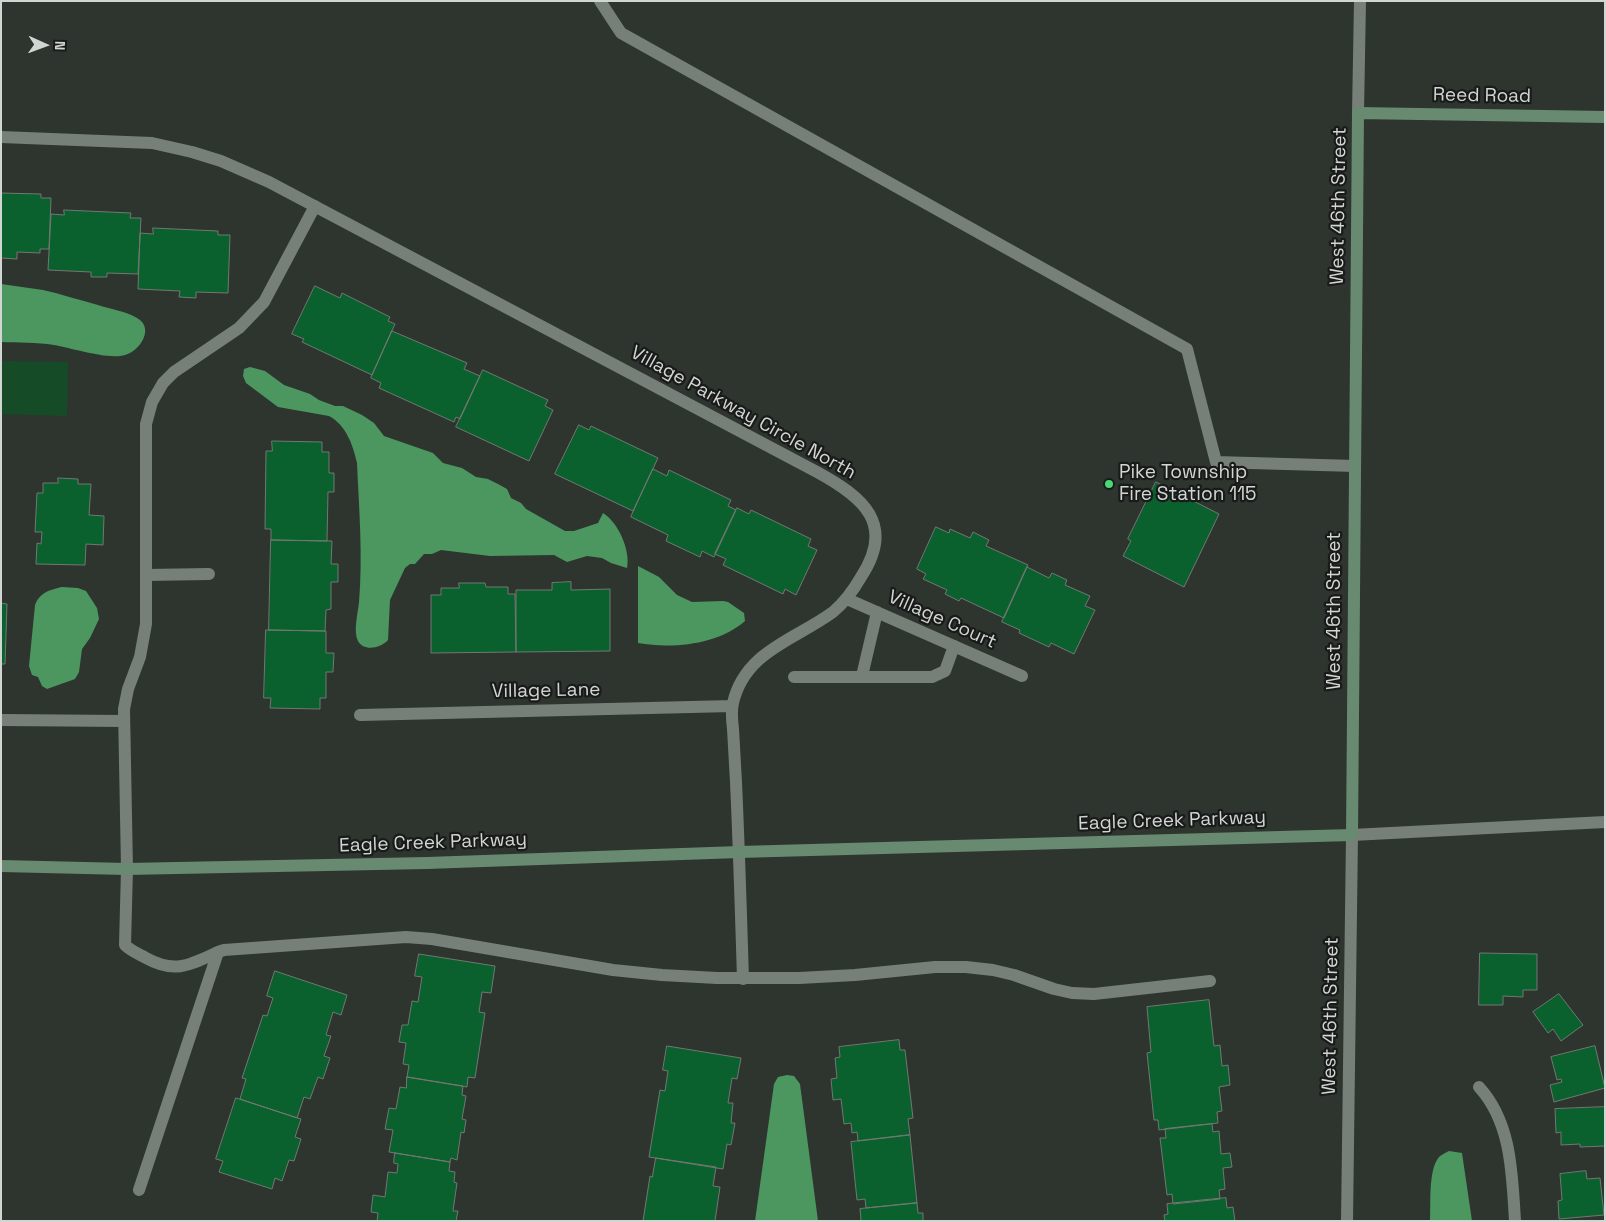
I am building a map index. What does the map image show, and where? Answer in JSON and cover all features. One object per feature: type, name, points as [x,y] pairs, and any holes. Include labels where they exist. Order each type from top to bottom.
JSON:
[{"type":"main road","name":"West 46th Street","points":[[1352,835],[1358,113]]},
{"type":"main road","name":"Reed Road","points":[[1358,113],[1605,117]]},
{"type":"main road","name":"Eagle Creek Parkway","points":[[1,866],[127,869],[428,863],[739,852],[1352,835]]},
{"type":"street","points":[[600,1],[621,33],[1187,349],[1216,462],[1355,466]]},
{"type":"street","name":"West 46th Street","points":[[1358,113],[1360,1]]},
{"type":"street","name":"Village Parkway Circle North","points":[[1,137],[152,143],[172,147],[231,165],[315,206],[817,472],[857,497],[874,524],[875,533],[872,559],[847,599],[833,611],[757,660],[741,680],[732,706],[739,852]]},
{"type":"street","points":[[315,206],[264,302],[239,328],[174,372],[163,383],[152,402],[146,424],[146,624],[140,657],[126,694],[124,721],[127,869],[126,945],[129,948],[157,964],[173,967],[190,964],[218,952],[231,949],[411,937],[635,972],[743,979],[827,977],[947,966],[993,970],[1054,989],[1087,994],[1105,994],[1210,981]]},
{"type":"street","points":[[146,575],[209,574]]},
{"type":"street","name":"Village Court","points":[[847,599],[1022,676]]},
{"type":"street","points":[[862,676],[877,612]]},
{"type":"street","points":[[794,677],[932,677],[944,671],[954,646]]},
{"type":"street","name":"Village Lane","points":[[360,715],[732,706]]},
{"type":"street","points":[[1,720],[124,721]]},
{"type":"street","name":"Eagle Creek Parkway","points":[[1352,835],[1605,822]]},
{"type":"street","name":"West 46th Street","points":[[1347,1221],[1352,835]]},
{"type":"street","points":[[739,852],[743,979]]},
{"type":"street","points":[[138,1190],[218,952]]},
{"type":"street","points":[[1479,1087],[1489,1099],[1498,1117],[1508,1151],[1515,1221]]},
{"type":"shaded area","points":[[1,284],[43,290],[128,314],[137,318],[145,327],[143,339],[131,353],[118,356],[100,355],[48,344],[1,342]]},
{"type":"shaded area","points":[[1,361],[68,362],[67,416],[1,414]]},
{"type":"shaded area","points":[[250,367],[265,371],[284,385],[310,394],[319,400],[335,406],[343,406],[362,415],[374,423],[384,436],[433,453],[443,463],[462,468],[476,477],[488,479],[498,484],[507,489],[511,498],[521,503],[526,509],[565,531],[574,531],[598,523],[603,513],[614,523],[622,538],[627,554],[627,568],[602,558],[587,556],[567,562],[554,555],[490,556],[441,550],[432,554],[424,554],[415,564],[410,564],[405,568],[390,600],[388,640],[377,647],[364,647],[358,641],[356,632],[361,567],[357,463],[351,443],[340,425],[329,416],[278,407],[246,383],[243,376],[244,369]]},
{"type":"shaded area","points":[[638,566],[659,577],[677,595],[692,602],[728,602],[744,613],[745,621],[722,635],[694,643],[651,645],[638,643]]},
{"type":"shaded area","points":[[62,587],[78,588],[86,591],[97,608],[99,619],[90,638],[82,649],[79,672],[75,679],[47,689],[42,686],[38,677],[32,675],[29,666],[35,605],[43,594]]},
{"type":"shaded area","points":[[794,1076],[800,1084],[818,1221],[755,1221],[774,1084],[778,1077]]},
{"type":"shaded area","points":[[1449,1151],[1462,1153],[1472,1221],[1430,1221],[1433,1170],[1439,1157]]},
{"type":"building","points":[[1,193],[41,194],[41,198],[51,198],[49,249],[40,249],[40,253],[17,252],[17,259],[1,258]]},
{"type":"building","points":[[64,210],[131,213],[130,218],[141,218],[138,274],[107,273],[107,277],[91,277],[91,272],[48,270],[51,214],[64,215]]},
{"type":"building","points":[[153,228],[218,231],[218,235],[230,235],[228,293],[196,292],[196,298],[179,297],[180,291],[138,289],[140,233],[153,234]]},
{"type":"building","points":[[315,286],[340,298],[342,293],[390,317],[388,321],[395,324],[372,375],[302,342],[304,339],[292,334]]},
{"type":"building","points":[[392,331],[467,363],[464,369],[480,376],[460,419],[456,417],[454,422],[379,388],[381,383],[371,378]]},
{"type":"building","points":[[483,370],[548,400],[545,406],[553,410],[529,461],[456,427]]},
{"type":"building","points":[[579,425],[589,430],[591,426],[658,458],[633,511],[555,474]]},
{"type":"building","points":[[272,441],[322,442],[322,452],[329,452],[329,473],[334,473],[334,492],[328,492],[327,541],[271,540],[271,529],[265,529],[266,451],[272,451]]},
{"type":"building","points":[[653,469],[667,476],[669,470],[731,500],[728,506],[736,510],[714,557],[702,551],[700,557],[666,541],[668,535],[631,517]]},
{"type":"building","points":[[58,478],[78,479],[78,484],[91,484],[89,515],[104,516],[103,545],[86,544],[85,565],[36,564],[37,543],[41,544],[42,532],[35,532],[37,493],[43,493],[43,483],[58,483]]},
{"type":"building","points":[[1156,482],[1219,514],[1184,587],[1123,556],[1131,541],[1128,539]]},
{"type":"building","points":[[737,508],[749,514],[751,510],[811,539],[808,546],[817,550],[796,595],[785,589],[783,594],[723,565],[726,559],[715,554]]},
{"type":"building","points":[[936,527],[949,533],[950,529],[970,538],[973,532],[989,540],[986,546],[1028,565],[1004,618],[961,598],[959,601],[945,594],[947,590],[923,579],[926,574],[917,569]]},
{"type":"building","points":[[271,540],[332,541],[331,564],[338,564],[338,582],[331,582],[331,609],[326,610],[325,631],[269,630]]},
{"type":"building","points":[[1027,567],[1049,578],[1052,573],[1067,580],[1065,585],[1090,596],[1085,606],[1095,610],[1074,654],[1051,643],[1049,647],[1019,633],[1020,630],[1002,622]]},
{"type":"building","points":[[571,582],[571,590],[610,589],[610,651],[516,652],[516,590],[552,590],[552,583]]},
{"type":"building","points":[[459,583],[485,583],[486,587],[508,587],[508,594],[515,594],[516,652],[431,653],[431,595],[441,595],[441,588],[459,588]]},
{"type":"building","points":[[1,603],[7,604],[5,664],[1,664]]},
{"type":"building","points":[[266,630],[326,631],[326,653],[334,653],[333,672],[326,672],[326,698],[320,698],[320,709],[270,708],[271,698],[264,698]]},
{"type":"building","points":[[1480,953],[1537,954],[1537,990],[1523,990],[1523,997],[1503,996],[1503,1005],[1479,1005]]},
{"type":"building","points":[[419,954],[495,966],[491,993],[482,992],[479,1012],[485,1013],[475,1078],[468,1077],[467,1087],[407,1077],[409,1065],[403,1064],[406,1043],[399,1042],[402,1025],[408,1025],[412,1001],[418,1002],[422,977],[415,976]]},
{"type":"building","points":[[275,971],[347,995],[341,1015],[333,1012],[326,1035],[331,1036],[324,1056],[330,1058],[323,1079],[318,1077],[310,1099],[304,1097],[297,1118],[240,1099],[246,1079],[242,1078],[263,1015],[267,1016],[273,998],[267,996]]},
{"type":"building","points":[[1559,994],[1583,1025],[1561,1041],[1553,1029],[1548,1033],[1533,1012]]},
{"type":"building","points":[[1209,1000],[1214,1046],[1220,1045],[1222,1066],[1228,1065],[1230,1085],[1219,1087],[1222,1111],[1217,1112],[1218,1123],[1159,1130],[1158,1120],[1154,1120],[1147,1053],[1151,1052],[1147,1007]]},
{"type":"building","points":[[899,1040],[900,1050],[905,1050],[913,1118],[908,1119],[910,1135],[858,1141],[857,1132],[852,1133],[851,1123],[844,1124],[841,1099],[833,1100],[831,1079],[837,1078],[835,1058],[840,1057],[839,1047]]},
{"type":"building","points":[[667,1046],[741,1058],[737,1079],[732,1078],[728,1103],[733,1103],[731,1123],[735,1123],[731,1145],[727,1144],[723,1169],[649,1157],[660,1090],[665,1091],[668,1071],[663,1070]]},
{"type":"building","points":[[1595,1046],[1605,1088],[1554,1102],[1550,1085],[1562,1082],[1561,1079],[1557,1080],[1551,1057]]},
{"type":"building","points":[[407,1077],[463,1086],[462,1095],[466,1096],[462,1119],[466,1120],[464,1133],[461,1132],[457,1160],[451,1158],[450,1162],[389,1152],[393,1130],[385,1129],[389,1108],[396,1109],[400,1087],[406,1088]]},
{"type":"building","points":[[236,1098],[301,1119],[295,1137],[301,1139],[294,1161],[289,1160],[282,1181],[275,1178],[272,1189],[219,1172],[223,1161],[216,1159]]},
{"type":"building","points":[[1605,1107],[1605,1146],[1580,1147],[1580,1144],[1561,1145],[1561,1132],[1556,1133],[1555,1109]]},
{"type":"building","points":[[1212,1124],[1213,1132],[1219,1131],[1221,1154],[1230,1153],[1232,1167],[1223,1168],[1225,1189],[1219,1190],[1220,1199],[1173,1204],[1172,1194],[1167,1195],[1160,1138],[1166,1138],[1165,1129]]},
{"type":"building","points":[[910,1135],[917,1203],[866,1208],[865,1199],[857,1200],[851,1142]]},
{"type":"building","points":[[395,1153],[450,1162],[449,1171],[455,1172],[454,1182],[457,1183],[453,1211],[458,1211],[456,1221],[377,1221],[378,1213],[371,1212],[373,1195],[385,1197],[388,1172],[397,1173],[398,1164],[394,1163]]},
{"type":"building","points":[[656,1158],[716,1167],[713,1186],[720,1187],[715,1221],[643,1221],[650,1176],[652,1177]]},
{"type":"building","points":[[1586,1171],[1587,1179],[1600,1178],[1604,1215],[1559,1219],[1558,1201],[1562,1200],[1560,1174]]},
{"type":"building","points":[[1226,1198],[1227,1208],[1233,1207],[1235,1221],[1165,1221],[1164,1215],[1168,1214],[1167,1204]]},
{"type":"building","points":[[917,1203],[918,1213],[923,1213],[923,1221],[859,1221],[861,1220],[860,1209]]},
{"type":"place","name":"Pike Township Fire Station 115","points":[[1109,484]]}]
